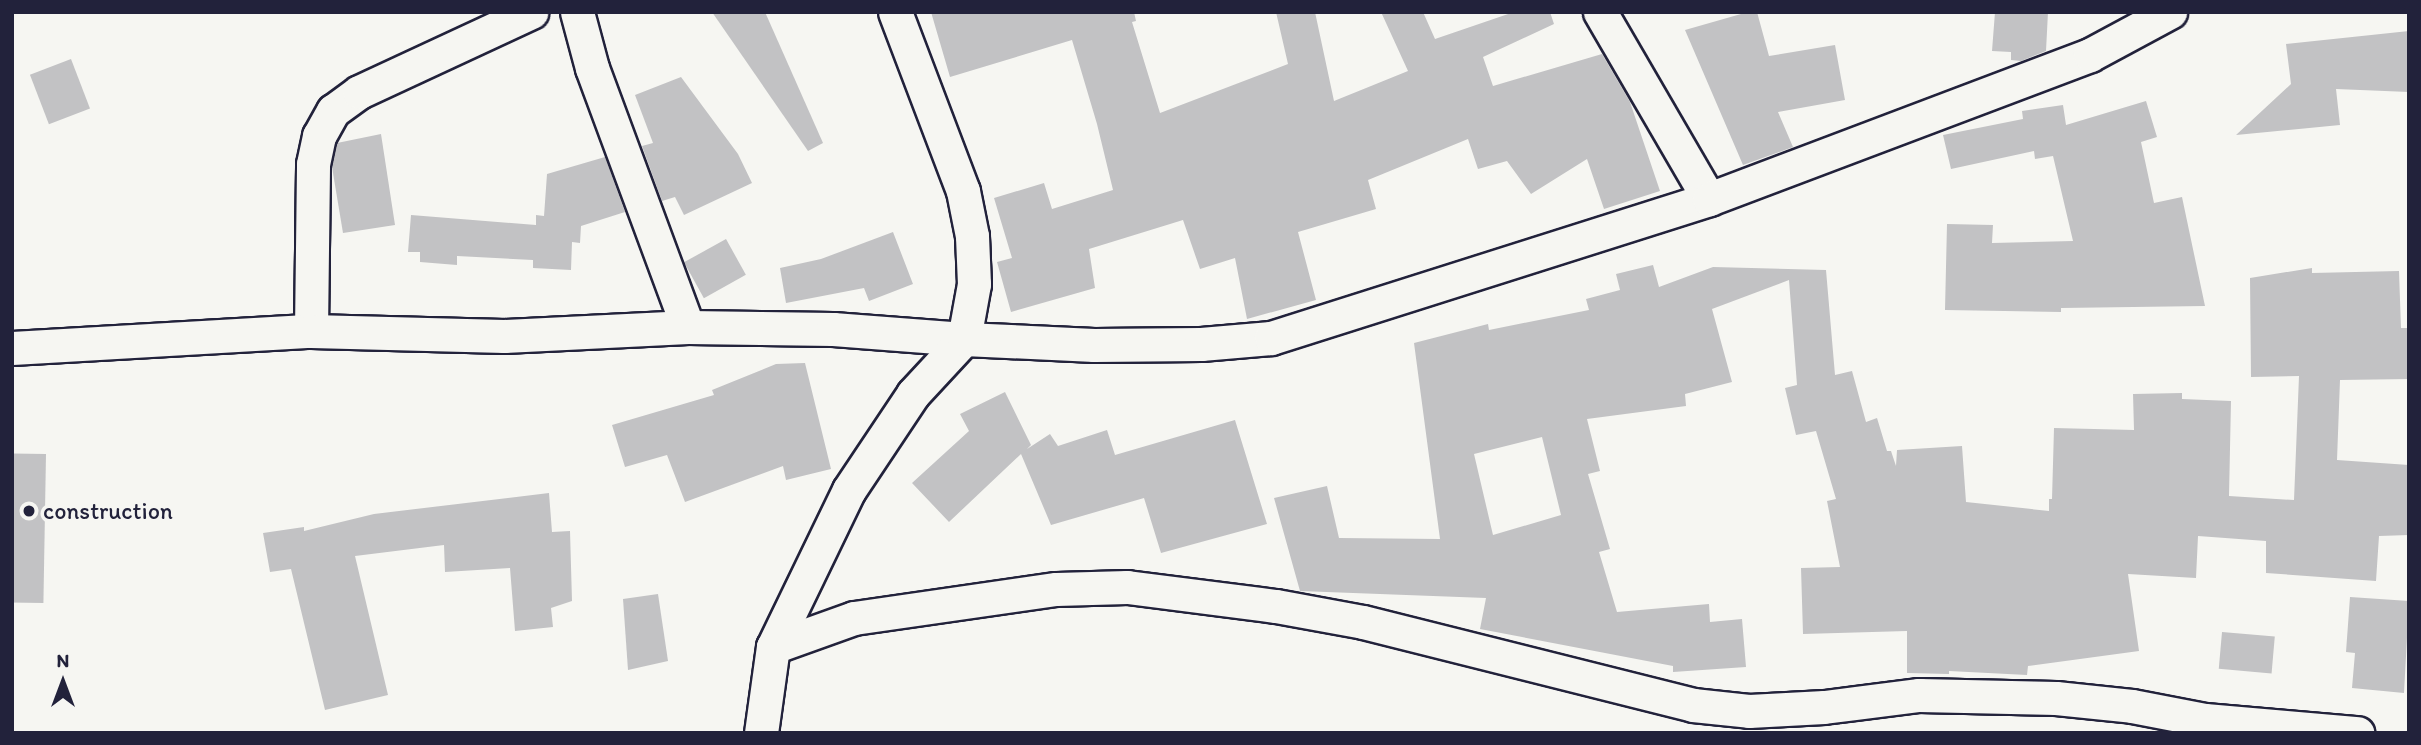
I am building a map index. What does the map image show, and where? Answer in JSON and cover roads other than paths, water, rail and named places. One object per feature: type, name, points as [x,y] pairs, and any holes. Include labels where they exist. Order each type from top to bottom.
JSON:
[{"type":"street","points":[[311,331],[313,164],[319,136],[333,111],[359,92],[531,12]]},
{"type":"street","points":[[577,12],[592,68],[688,327]]},
{"type":"street","points":[[761,733],[774,647],[849,490],[913,394],[964,339],[974,284],[972,236],[962,191],[895,12]]},
{"type":"street","points":[[1600,12],[1709,199]]},
{"type":"street","points":[[12,348],[311,331],[504,336],[688,327],[834,329],[964,339],[1108,345],[1200,344],[1271,338],[1709,199],[2090,55],[2170,12]]},
{"type":"street","points":[[774,647],[854,618],[1056,589],[1127,587],[1276,606],[1363,622],[1693,705],[1749,711],[1824,707],[1919,695],[2056,698],[2132,706],[2206,720],[2357,733]]},
{"type":"place","name":"construction","points":[[29,511]]}]
